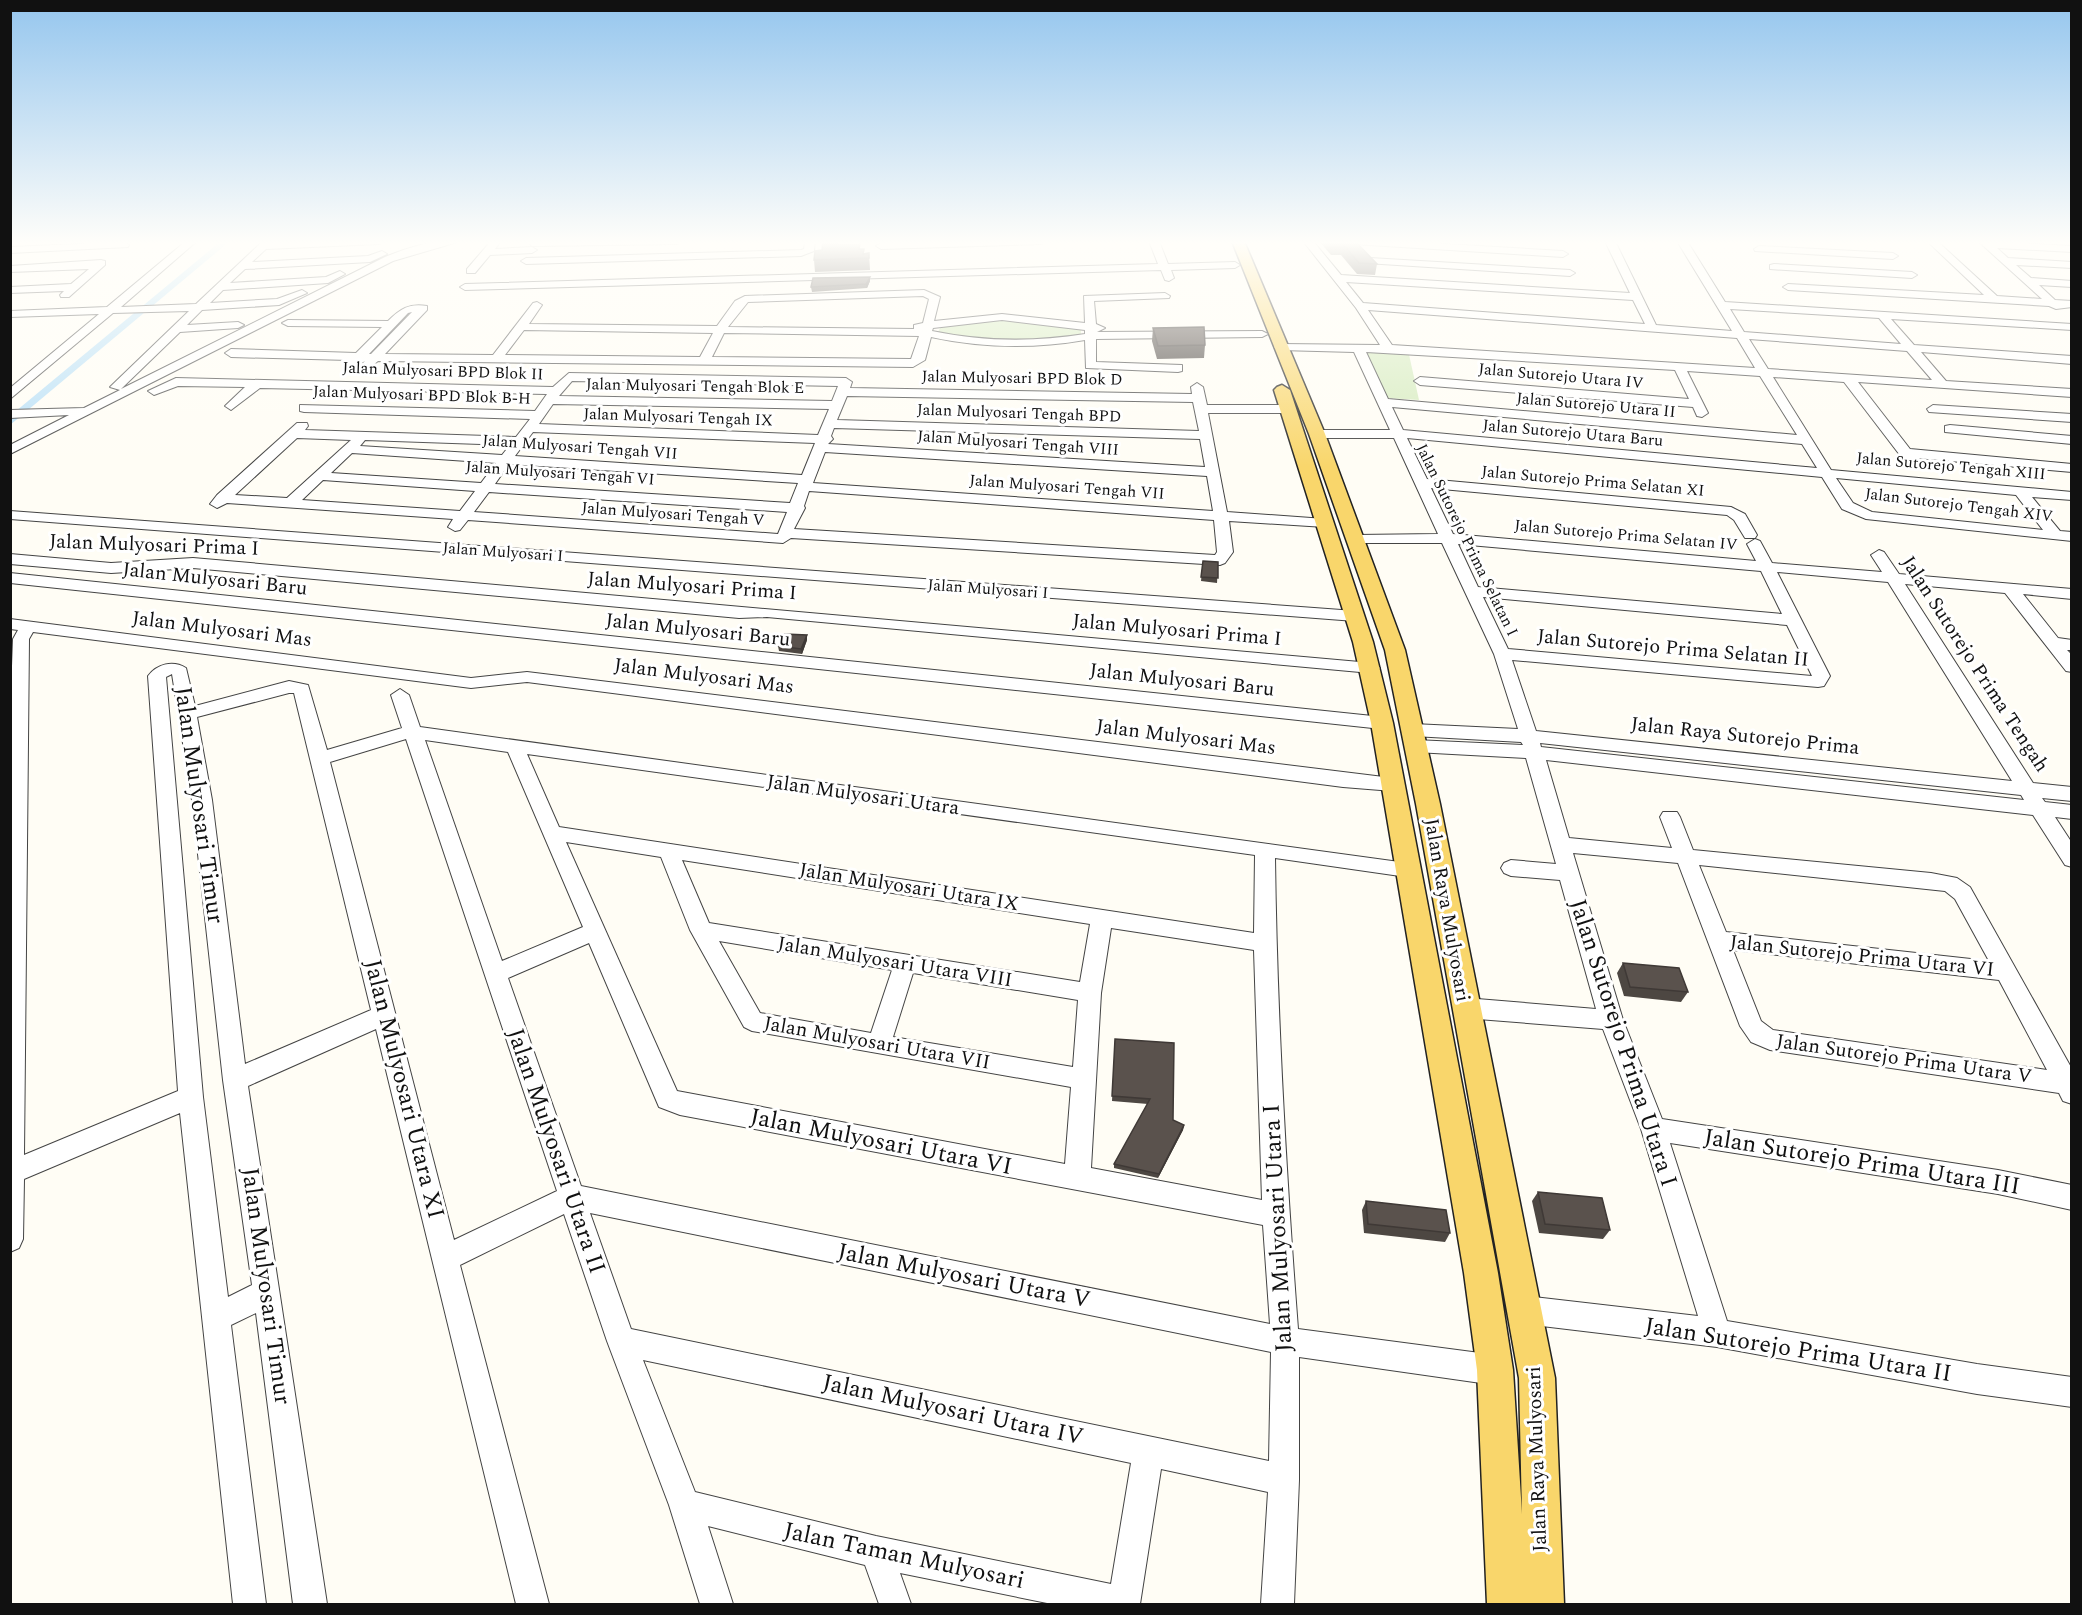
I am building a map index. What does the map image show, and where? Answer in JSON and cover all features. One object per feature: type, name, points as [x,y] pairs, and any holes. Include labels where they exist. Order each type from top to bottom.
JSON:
[{"type":"main road","name":"Jalan Raya Mulyosari","points":[[1260,316],[1303,422],[1356,539],[1395,650],[1414,738],[1537,1378],[1539,1529],[1544,1605]]},
{"type":"main road","name":"Jalan Raya Mulyosari","points":[[1303,422],[1325,523],[1371,669],[1481,1273],[1495,1370],[1507,1605]]},
{"type":"main road","points":[[1351,603],[1377,596]]},
{"type":"main road","points":[[1446,1086],[1481,1089]]},
{"type":"street","points":[[10,395],[106,316]]},
{"type":"street","points":[[116,387],[188,316]]},
{"type":"street","points":[[10,450],[277,316]]},
{"type":"street","points":[[299,316],[227,355],[913,363],[919,360],[930,316]]},
{"type":"street","points":[[344,371],[399,316]]},
{"type":"street","points":[[361,371],[415,316]]},
{"type":"street","points":[[496,359],[529,316]]},
{"type":"street","points":[[704,361],[730,316]]},
{"type":"street","points":[[1090,316],[1091,366],[1178,368]]},
{"type":"street","points":[[1367,316],[1388,348]]},
{"type":"street","points":[[1498,316],[2072,360]]},
{"type":"street","points":[[1646,316],[1652,328]]},
{"type":"street","name":"Jalan Sutorejo Tengah XIV","points":[[1730,316],[1826,472],[1843,504],[1862,514],[2072,537]]},
{"type":"street","points":[[1883,316],[1942,384]]},
{"type":"street","points":[[1904,316],[2072,327]]},
{"type":"street","points":[[928,330],[957,320],[1002,317],[1091,332],[1267,336],[1358,348],[1410,349],[2072,393]]},
{"type":"street","points":[[288,322],[391,324]]},
{"type":"street","points":[[523,324],[928,330],[960,341],[1004,345],[1054,342],[1091,332]]},
{"type":"street","points":[[175,329],[238,325]]},
{"type":"street","name":"Jalan Sutorejo Prima Selatan I","points":[[1358,348],[1386,403],[1446,538],[1502,654],[1531,744]]},
{"type":"street","points":[[1410,349],[1427,406]]},
{"type":"street","points":[[1680,367],[1711,432]]},
{"type":"street","points":[[459,522],[568,378],[574,376],[845,381],[844,392],[788,533]]},
{"type":"street","points":[[1848,378],[1929,482]]},
{"type":"street","name":"Jalan Sutorejo Utara IV","points":[[1420,381],[1698,404]]},
{"type":"street","points":[[1909,381],[1977,460]]},
{"type":"street","name":"Jalan Mulyosari BPD Blok II","points":[[146,396],[169,383],[328,384],[553,395]]},
{"type":"street","points":[[231,406],[258,383]]},
{"type":"street","name":"Jalan Mulyosari BPD Blok II","points":[[292,420],[328,384]]},
{"type":"street","points":[[293,434],[348,385]]},
{"type":"street","name":"Jalan Mulyosari BPD Blok D","points":[[844,392],[1199,398],[1303,422]]},
{"type":"street","name":"Jalan Mulyosari Tengah Blok E","points":[[553,395],[839,405]]},
{"type":"street","points":[[1199,398],[1221,516]]},
{"type":"street","name":"Jalan Sutorejo Utara II","points":[[1386,403],[1804,440]]},
{"type":"street","points":[[10,414],[96,408]]},
{"type":"street","name":"Jalan Mulyosari BPD Blok B-H","points":[[304,408],[539,415]]},
{"type":"street","points":[[1933,409],[2072,418]]},
{"type":"street","name":"Jalan Sutorejo Utara Baru","points":[[1303,422],[1398,433],[1826,472]]},
{"type":"street","name":"Jalan Mulyosari Tengah BPD","points":[[832,424],[1205,435]]},
{"type":"street","name":"Jalan Mulyosari Tengah IX","points":[[530,428],[824,443]]},
{"type":"street","points":[[1950,429],[2072,440]]},
{"type":"street","points":[[293,434],[520,441]]},
{"type":"street","name":"Jalan Mulyosari Tengah V","points":[[293,434],[219,502],[290,503],[459,522],[782,540],[788,533],[1214,561],[1224,556],[1221,516]]},
{"type":"street","points":[[290,503],[363,437]]},
{"type":"street","name":"Jalan Mulyosari Tengah VIII","points":[[824,443],[1212,472]]},
{"type":"street","name":"Jalan Mulyosari Tengah VII","points":[[349,449],[1325,523]]},
{"type":"street","points":[[1905,453],[2072,468]]},
{"type":"street","name":"Jalan Sutorejo Tengah XIII","points":[[1826,472],[2072,496]]},
{"type":"street","name":"Jalan Mulyosari Tengah VI","points":[[319,476],[798,508]]},
{"type":"street","name":"Jalan Sutorejo Prima Selatan XI","points":[[1421,483],[1731,511],[1740,517],[1764,565]]},
{"type":"street","points":[[2020,491],[2055,535]]},
{"type":"street","name":"Jalan Mulyosari I","points":[[10,515],[1351,603]]},
{"type":"street","name":"Jalan Sutorejo Prima Selatan IV","points":[[1356,539],[1446,538],[2072,594]]},
{"type":"street","name":"Jalan Sutorejo Prima Tengah","points":[[1879,555],[2072,860]]},
{"type":"street","name":"Jalan Mulyosari Prima I","points":[[10,559],[111,568],[193,563],[739,613],[767,612],[1371,669]]},
{"type":"street","name":"Jalan Sutorejo Prima Selatan II","points":[[1502,654],[1818,681],[1821,676],[1764,565]]},
{"type":"street","name":"Jalan Mulyosari Baru","points":[[10,578],[1382,723]]},
{"type":"street","points":[[2010,589],[2072,667]]},
{"type":"street","points":[[1472,591],[1791,620]]},
{"type":"street","points":[[10,1239],[14,856],[21,639],[19,625]]},
{"type":"street","name":"Jalan Mulyosari Mas","points":[[19,625],[471,683],[527,677],[1393,784]]},
{"type":"street","points":[[2053,643],[2072,645]]},
{"type":"street","name":"Jalan Mulyosari Timur","points":[[249,1605],[218,1317],[191,1098],[157,676],[162,671],[179,669],[189,713],[202,800],[235,1080],[310,1605]]},
{"type":"street","name":"Jalan Mulyosari Utara XI","points":[[189,713],[299,687],[302,689],[322,758],[383,1015],[447,1257],[532,1605]]},
{"type":"street","name":"Jalan Mulyosari Utara II","points":[[400,695],[621,1341],[685,1505],[716,1605]]},
{"type":"street","name":"Jalan Mulyosari Utara","points":[[322,758],[411,732],[1407,869]]},
{"type":"street","name":"Jalan Raya Sutorejo Prima","points":[[1414,738],[1531,744],[2072,794]]},
{"type":"street","name":"Jalan Raya Sutorejo Prima","points":[[1531,744],[2072,812]]},
{"type":"street","name":"Jalan Sutorejo Prima Utara I","points":[[1531,744],[1611,1020],[1653,1129],[1716,1333]]},
{"type":"street","name":"Jalan Mulyosari Utara VI","points":[[514,745],[668,1099],[680,1104],[1275,1215]]},
{"type":"street","points":[[169,811],[202,800]]},
{"type":"street","name":"Jalan Sutorejo Prima Utara V","points":[[1671,817],[1752,1026],[1763,1038],[2069,1088]]},
{"type":"street","name":"Jalan Mulyosari Utara IX","points":[[554,833],[1265,944]]},
{"type":"street","points":[[1560,844],[1685,855],[1950,884],[1963,892],[2069,1088]]},
{"type":"street","name":"Jalan Mulyosari Utara VII","points":[[668,850],[701,930],[752,1020],[1084,1079]]},
{"type":"street","name":"Jalan Mulyosari Utara I","points":[[1265,851],[1265,944],[1275,1215],[1285,1341],[1284,1480],[1278,1605]]},
{"type":"street","points":[[1510,868],[1568,873]]},
{"type":"street","points":[[1077,1179],[1090,993],[1102,917]]},
{"type":"street","name":"Jalan Mulyosari Utara VIII","points":[[701,930],[1090,993]]},
{"type":"street","points":[[494,974],[596,931]]},
{"type":"street","name":"Jalan Sutorejo Prima Utara VI","points":[[1719,940],[2005,972]]},
{"type":"street","points":[[879,1044],[905,963]]},
{"type":"street","points":[[1465,1008],[1611,1020]]},
{"type":"street","points":[[235,1080],[383,1015]]},
{"type":"street","points":[[11,1173],[191,1098]]},
{"type":"street","name":"Jalan Sutorejo Prima Utara III","points":[[1653,1129],[1998,1182],[2072,1198]]},
{"type":"street","points":[[447,1257],[573,1197]]},
{"type":"street","name":"Jalan Mulyosari Utara V","points":[[573,1197],[1285,1341],[1495,1370]]},
{"type":"street","points":[[218,1317],[267,1292]]},
{"type":"street","name":"Jalan Sutorejo Prima Utara II","points":[[1525,1310],[1716,1333],[1977,1379],[2072,1392]]},
{"type":"street","name":"Jalan Mulyosari Utara IV","points":[[621,1341],[1284,1480]]},
{"type":"street","points":[[1124,1604],[1148,1451]]},
{"type":"street","name":"Jalan Taman Mulyosari","points":[[685,1505],[876,1552],[1124,1604]]},
{"type":"street","points":[[876,1552],[896,1605]]},
{"type":"green space","points":[[997,319],[1081,329],[1081,335],[1045,340],[1009,341],[938,332],[941,326]]},
{"type":"green space","points":[[1363,349],[1408,350],[1419,400],[1387,398]]},
{"type":"building","points":[[1204,327],[1205,345],[1158,346],[1153,328]]},
{"type":"building","points":[[1203,561],[1218,562],[1218,578],[1201,577]]},
{"type":"building","points":[[784,634],[807,635],[801,649],[778,646]]},
{"type":"building","points":[[1623,963],[1679,968],[1688,992],[1630,987]]},
{"type":"building","points":[[1115,1039],[1174,1043],[1173,1120],[1184,1125],[1159,1174],[1114,1164],[1150,1099],[1112,1096]]},
{"type":"building","points":[[1538,1192],[1602,1198],[1610,1230],[1545,1224]]},
{"type":"building","points":[[1366,1201],[1446,1210],[1450,1233],[1368,1224]]},
{"type":"waterway","points":[[10,422],[136,316]]}]
